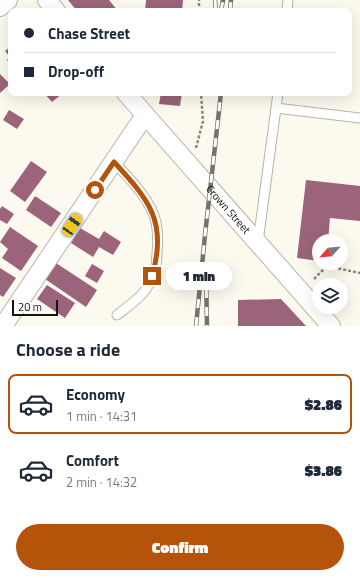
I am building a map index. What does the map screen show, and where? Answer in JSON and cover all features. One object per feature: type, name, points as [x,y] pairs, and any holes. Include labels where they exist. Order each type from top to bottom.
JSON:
[{"type":"street","points":[[0,7],[8,0]]},
{"type":"street","points":[[47,0],[54,8]]},
{"type":"street","name":"Crown Street","points":[[129,96],[331,326]]},
{"type":"street","points":[[3,326],[145,115]]},
{"type":"lane","points":[[258,244],[278,96]]},
{"type":"lane","points":[[276,108],[360,118]]},
{"type":"lane","points":[[114,162],[134,184],[146,201],[156,221],[158,242],[157,261],[152,276],[143,293],[117,315]]},
{"type":"path","points":[[191,166],[203,121],[201,96]]},
{"type":"path","points":[[316,278],[327,266],[360,273]]},
{"type":"building","points":[[68,0],[109,0],[116,8],[75,8]]},
{"type":"building","points":[[146,0],[183,0],[182,8],[145,8]]},
{"type":"building","points":[[0,74],[8,82],[8,86],[0,93]]},
{"type":"building","points":[[47,96],[59,96],[52,102]]},
{"type":"building","points":[[160,96],[182,96],[180,106],[159,104]]},
{"type":"building","points":[[9,110],[24,119],[17,129],[3,120]]},
{"type":"building","points":[[31,161],[47,172],[25,202],[10,191]]},
{"type":"building","points":[[306,180],[360,186],[360,221],[330,218],[329,234],[312,234],[312,260],[297,258]]},
{"type":"building","points":[[35,196],[61,213],[51,227],[26,210]]},
{"type":"building","points":[[2,206],[14,214],[7,224],[0,220],[0,209]]},
{"type":"building","points":[[10,227],[38,246],[21,271],[2,258],[8,249],[0,242]]},
{"type":"building","points":[[80,228],[99,239],[104,231],[121,242],[113,255],[99,247],[93,257],[71,243]]},
{"type":"building","points":[[56,263],[97,290],[86,307],[45,279]]},
{"type":"building","points":[[92,264],[104,271],[97,283],[85,276]]},
{"type":"building","points":[[0,268],[16,278],[3,297],[0,295]]},
{"type":"building","points":[[47,285],[75,303],[65,318],[37,299]]},
{"type":"building","points":[[281,299],[306,326],[238,326],[238,300]]},
{"type":"railway","points":[[215,0],[216,8]]},
{"type":"railway","points":[[222,8],[223,0]]},
{"type":"railway","points":[[230,8],[231,0]]},
{"type":"railway","points":[[196,326],[221,96]]},
{"type":"railway","points":[[206,271],[207,326]]},
{"type":"route","points":[[95,190],[114,162],[134,184],[146,201],[156,221],[158,242],[157,261],[152,276]]}]
